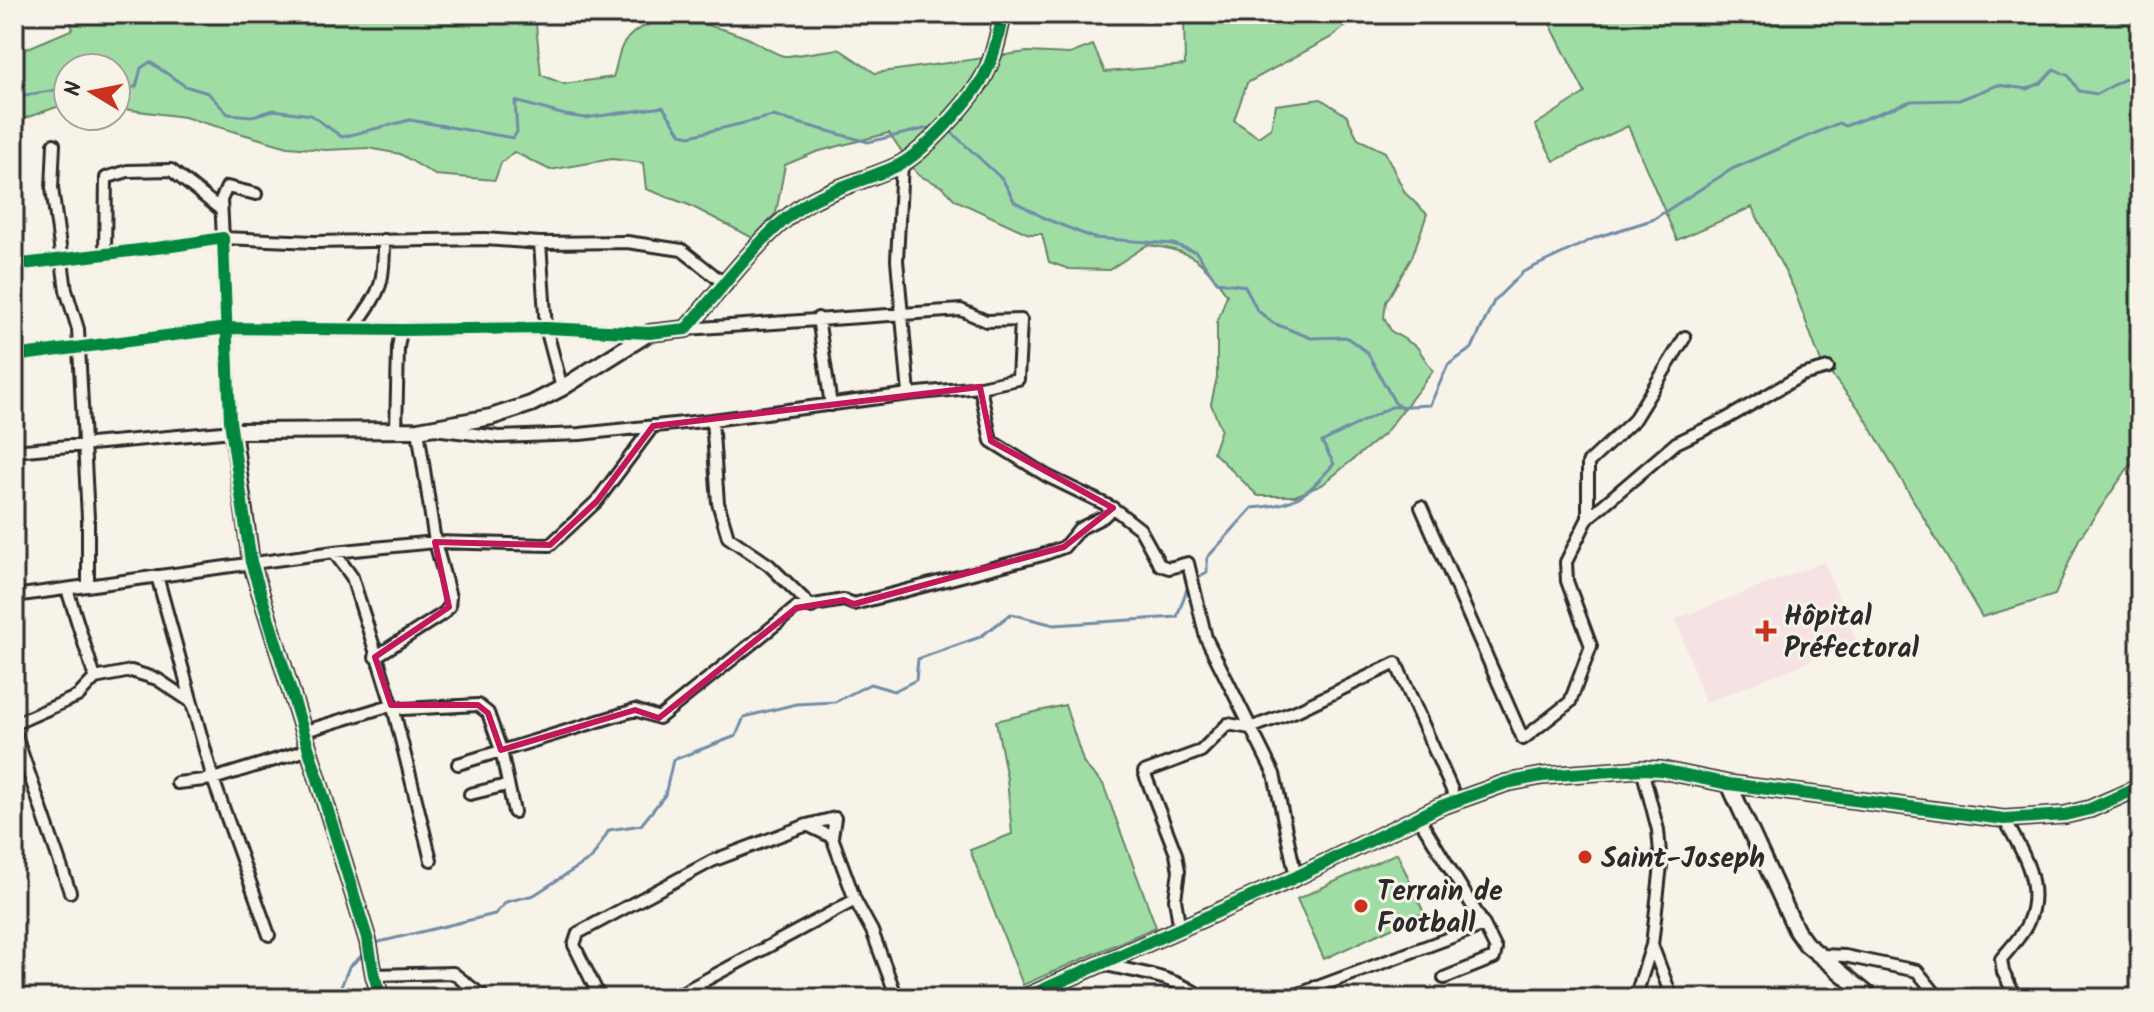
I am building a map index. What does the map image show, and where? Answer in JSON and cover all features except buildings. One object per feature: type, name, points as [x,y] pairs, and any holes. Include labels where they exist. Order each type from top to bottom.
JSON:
[{"type":"street","points":[[686,329],[783,223],[808,203],[902,163],[920,151],[980,83],[989,64],[1003,14]]},
{"type":"street","points":[[54,144],[52,188],[66,290],[78,329],[85,444],[88,586]]},
{"type":"street","points":[[902,163],[897,260],[909,394]]},
{"type":"street","points":[[105,253],[108,177],[128,171],[171,170],[220,209]]},
{"type":"street","points":[[256,194],[227,187],[220,209],[230,421],[251,562],[370,948],[381,998]]},
{"type":"street","points":[[14,265],[223,238],[314,242],[485,239],[540,243],[627,242],[682,250],[726,285]]},
{"type":"street","points":[[354,328],[381,290],[384,240]]},
{"type":"street","points":[[540,243],[546,328],[562,388]]},
{"type":"street","points":[[14,356],[227,328],[546,328],[649,333],[818,318],[961,310],[986,321],[1021,320],[1018,379],[980,387],[580,434],[499,437],[424,429]]},
{"type":"street","points":[[818,318],[831,405]]},
{"type":"street","points":[[396,430],[401,330]]},
{"type":"street","points":[[14,451],[233,431],[424,429],[531,404],[649,333]]},
{"type":"street","points":[[1588,518],[1588,463],[1633,421],[1685,337]]},
{"type":"street","points":[[1421,507],[1523,739],[1570,702],[1591,646],[1567,581],[1566,562],[1588,518],[1676,443],[1726,419],[1802,375],[1828,368]]},
{"type":"street","points":[[980,387],[991,441],[1047,476],[1113,508],[1140,529],[1160,565],[1169,568],[1188,563],[1206,638],[1274,774],[1296,877]]},
{"type":"street","points":[[498,414],[499,437]]},
{"type":"street","points":[[712,420],[718,503],[728,537],[769,565],[812,607]]},
{"type":"street","points":[[14,596],[251,562],[435,542],[550,545],[597,501],[653,426]]},
{"type":"street","points":[[375,657],[449,607],[450,597],[435,542],[424,429]]},
{"type":"street","points":[[458,764],[635,710],[659,718],[796,608],[844,600],[854,604],[1042,555],[1064,547],[1079,529],[1103,517],[1113,508]]},
{"type":"street","points":[[334,552],[352,577],[391,705],[431,860]]},
{"type":"street","points":[[157,576],[213,779],[269,935]]},
{"type":"street","points":[[67,589],[95,678]]},
{"type":"street","points":[[1180,930],[1175,899],[1179,871],[1176,854],[1144,772],[1201,751],[1228,724],[1250,728],[1296,711],[1396,663],[1452,790]]},
{"type":"street","points":[[70,892],[14,727],[78,696],[95,678],[131,671],[157,679],[190,701]]},
{"type":"street","points":[[302,732],[391,705],[403,709],[478,705],[488,713],[501,750],[514,812]]},
{"type":"street","points":[[177,783],[213,779],[307,750]]},
{"type":"street","points":[[1635,998],[1652,945],[1661,865],[1658,830],[1642,769]]},
{"type":"street","points":[[1024,998],[1180,930],[1476,793],[1542,776],[1642,769],[1729,784],[2004,819],[2065,815],[2090,809],[2140,787]]},
{"type":"street","points":[[1729,784],[1796,930],[1806,944],[1872,998]]},
{"type":"street","points":[[470,794],[507,785]]},
{"type":"street","points":[[600,998],[574,945],[578,933],[712,861],[807,825],[835,818],[832,837],[897,998]]},
{"type":"street","points":[[1419,818],[1496,949],[1494,958],[1444,978]]},
{"type":"street","points":[[2004,819],[2023,853],[2032,879],[2033,901],[2028,923],[2001,959],[2003,972],[2016,998]]},
{"type":"street","points":[[807,825],[832,837]]},
{"type":"street","points":[[672,998],[855,900]]},
{"type":"street","points":[[1288,998],[1484,925]]},
{"type":"street","points":[[1652,945],[1672,998]]},
{"type":"street","points":[[1822,955],[1845,956],[1917,971],[1939,998]]},
{"type":"street","points":[[1101,964],[1166,979],[1203,998]]},
{"type":"street","points":[[374,975],[453,973],[485,998]]},
{"type":"street","points":[[1315,987],[1320,998]]},
{"type":"highlighted area","points":[[980,387],[991,441],[1113,508],[1064,547],[1042,555],[854,604],[844,600],[796,608],[659,718],[635,710],[501,750],[488,713],[478,705],[391,705],[375,657],[449,607],[435,542],[550,545],[597,501],[653,426]]},
{"type":"shaded area","name":"Hôpital Préfectoral","points":[[1824,562],[1857,642],[1705,703],[1676,619]]},
{"type":"green space","points":[[68,14],[535,14],[541,75],[564,84],[613,77],[624,43],[635,32],[665,21],[716,27],[784,56],[839,49],[875,73],[1027,52],[1070,54],[1093,45],[1105,72],[1185,65],[1184,21],[1196,14],[1362,14],[1330,38],[1247,83],[1234,120],[1258,137],[1271,128],[1276,105],[1321,99],[1347,116],[1358,139],[1385,152],[1405,193],[1427,214],[1412,257],[1386,302],[1384,317],[1391,331],[1417,347],[1433,371],[1385,433],[1322,485],[1295,496],[1258,496],[1213,452],[1221,429],[1211,404],[1217,377],[1217,323],[1227,295],[1202,265],[1174,250],[1147,245],[1109,270],[1069,269],[1049,262],[1042,234],[1029,234],[955,200],[943,187],[918,175],[889,133],[816,152],[785,165],[776,213],[753,238],[689,205],[646,189],[643,163],[612,159],[550,170],[514,152],[501,163],[495,180],[435,175],[400,154],[368,148],[326,150],[288,147],[184,117],[132,110],[132,52],[52,52],[52,109],[14,122],[14,54],[73,29]]},
{"type":"green space","points":[[1545,14],[2140,14],[2140,460],[2130,465],[2079,539],[2055,595],[1982,617],[1861,411],[1821,362],[1793,287],[1752,207],[1677,240],[1628,126],[1554,161],[1535,125],[1585,93]]},
{"type":"green space","points":[[1065,705],[1084,764],[1103,784],[1156,927],[1023,985],[970,850],[1012,834],[1007,779],[996,721]]},
{"type":"green space","name":"Terrain de Football","points":[[1397,853],[1424,913],[1324,959],[1297,899]]},
{"type":"waterway","points":[[132,87],[136,87],[141,68],[150,62],[185,86],[208,93],[228,114],[252,116],[274,110],[311,115],[342,137],[410,120],[513,138],[517,132],[515,101],[585,118],[663,107],[681,134],[690,136],[773,116],[868,142],[937,126]]},
{"type":"waterway","points":[[1195,579],[1207,572],[1207,558],[1252,508],[1280,504],[1299,497],[1324,475],[1334,464],[1322,442],[1391,407],[1430,405],[1448,365],[1472,348],[1494,301],[1523,272],[1597,237],[1652,220],[1732,169],[1839,123],[1845,126],[1911,101],[1959,100],[1998,85],[2027,89],[2041,83],[2054,69],[2069,76],[2079,91],[2097,94],[2134,74],[2140,74]]},
{"type":"waterway","points":[[14,97],[52,91]]},
{"type":"waterway","points":[[947,128],[1003,180],[1014,201],[1046,219],[1094,238],[1173,244],[1196,252],[1217,282],[1245,286],[1257,310],[1273,323],[1311,338],[1346,337],[1367,352],[1395,403],[1403,408]]},
{"type":"waterway","points":[[375,943],[495,914],[506,902],[534,895],[592,858],[609,830],[641,825],[665,795],[673,760],[736,736],[744,717],[796,704],[835,702],[870,684],[894,691],[916,680],[918,659],[980,637],[1011,614],[1054,625],[1177,617],[1189,583]]},
{"type":"waterway","points":[[304,998],[341,987],[349,967],[364,954]]},
{"type":"cycle path","points":[[14,356],[227,328],[546,328],[649,333],[686,329],[760,243],[793,213],[820,196],[899,165],[931,140],[985,75],[1003,14]]},
{"type":"cycle path","points":[[14,265],[223,238],[230,421],[251,562],[368,941],[381,998]]},
{"type":"cycle path","points":[[1024,998],[1296,877],[1439,807],[1506,783],[1542,776],[1661,770],[1729,784],[2004,819],[2065,815],[2090,809],[2140,787]]},
{"type":"place","name":"Hôpital Préfectoral","points":[[1766,631]]},
{"type":"place","name":"Saint-Joseph","points":[[1585,857]]},
{"type":"place","name":"Terrain de Football","points":[[1361,906]]}]
